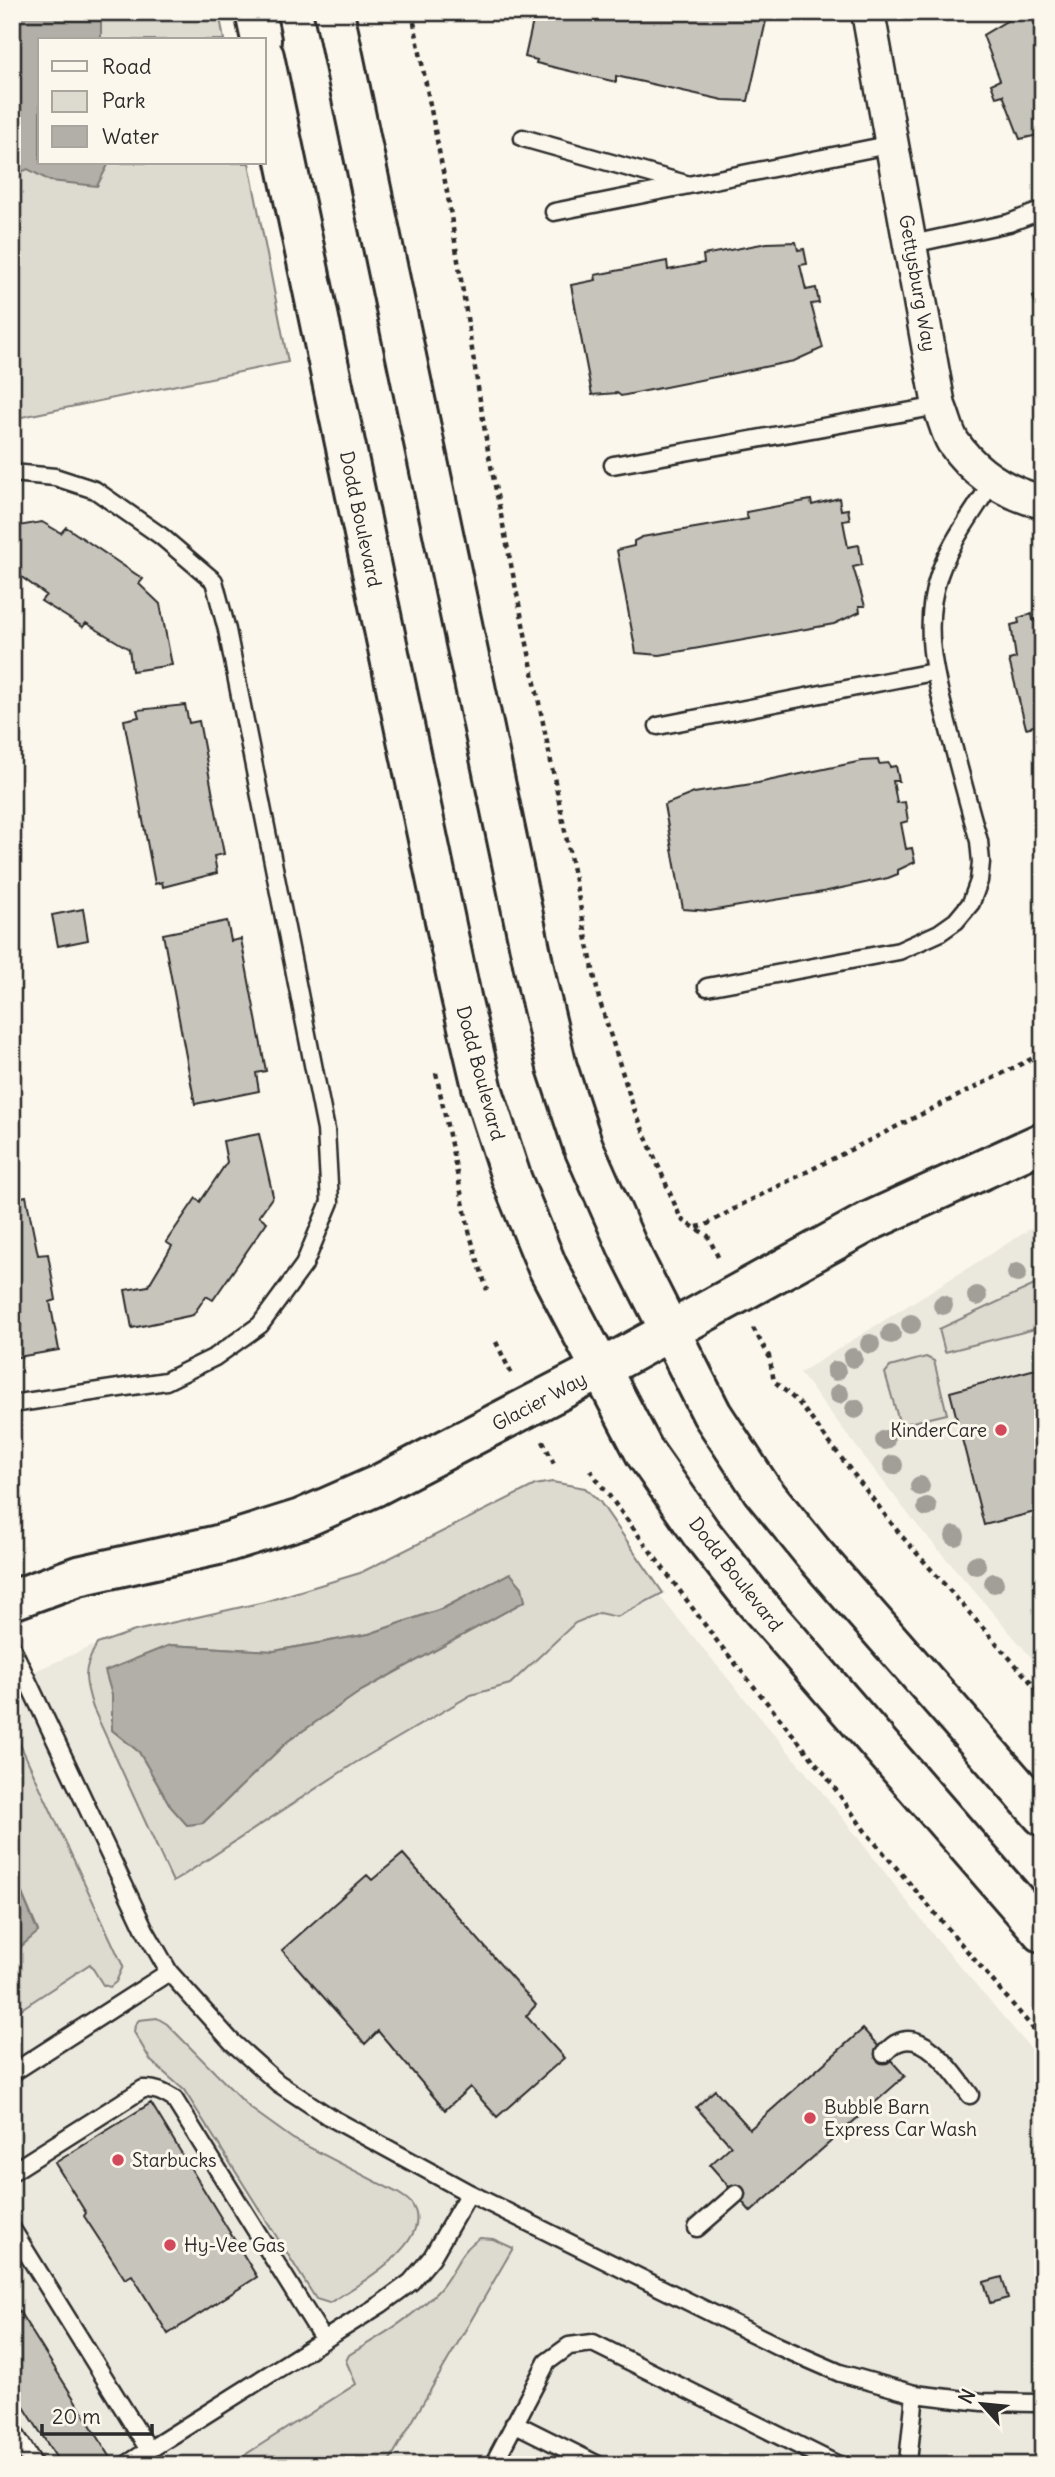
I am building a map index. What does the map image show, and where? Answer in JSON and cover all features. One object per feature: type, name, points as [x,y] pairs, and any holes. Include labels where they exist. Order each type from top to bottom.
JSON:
[{"type":"street","points":[[255,12],[261,38]]},
{"type":"street","points":[[334,12],[557,1067],[583,1146],[626,1246],[669,1332],[712,1414],[762,1490],[813,1553],[1043,1816]]},
{"type":"street","name":"Gettysburg Way","points":[[868,12],[912,244],[939,406],[952,440],[972,465],[992,482],[1018,496],[1043,502]]},
{"type":"street","name":"Dodd Boulevard","points":[[266,66],[458,984],[483,1091],[512,1180],[547,1266],[645,1453],[716,1552],[763,1611],[1043,1933]]},
{"type":"street","name":"Glacier Way","points":[[12,1600],[78,1576],[218,1545],[301,1519],[376,1486],[601,1369],[870,1222],[1043,1142]]},
{"type":"lane","points":[[523,138],[690,185]]},
{"type":"lane","points":[[554,212],[893,144]]},
{"type":"lane","points":[[912,244],[1009,223],[1043,210]]},
{"type":"lane","points":[[613,465],[939,406]]},
{"type":"lane","points":[[12,473],[55,477],[96,490],[161,536],[214,581],[227,630],[326,1130],[330,1202],[304,1265],[275,1305],[260,1325],[215,1357],[166,1381],[12,1404]]},
{"type":"lane","points":[[707,987],[899,951],[939,933],[956,921],[971,903],[979,881],[979,841],[933,672],[930,626],[932,602],[939,574],[951,547],[992,482]]},
{"type":"lane","points":[[658,726],[933,672]]},
{"type":"lane","points":[[12,1648],[145,1930],[169,1972],[231,2041],[278,2083],[328,2116],[469,2193],[778,2346],[840,2373],[915,2394],[982,2402],[1041,2403]]},
{"type":"lane","points":[[12,2073],[169,1972]]},
{"type":"lane","points":[[884,2054],[897,2043],[905,2040],[917,2041],[936,2054],[970,2095]]},
{"type":"lane","points":[[12,2172],[144,2089],[153,2088],[164,2093],[174,2099],[324,2340]]},
{"type":"lane","points":[[126,2465],[382,2304],[411,2282],[432,2257],[469,2193]]},
{"type":"lane","points":[[697,2228],[736,2194]]},
{"type":"lane","points":[[12,2229],[149,2450]]},
{"type":"lane","points":[[494,2465],[547,2362],[569,2346],[593,2343],[838,2465]]},
{"type":"lane","points":[[909,2464],[915,2394]]},
{"type":"lane","points":[[514,2423],[598,2465]]},
{"type":"lane","points":[[12,2429],[34,2465]]},
{"type":"path","points":[[412,12],[447,197],[488,451],[598,999],[634,1109],[681,1219],[709,1236],[734,1294],[769,1356],[774,1381],[799,1403],[899,1532],[1043,1696]]},
{"type":"path","points":[[696,1228],[1043,1053]]},
{"type":"path","points":[[590,1470],[717,1641],[824,1773],[865,1831],[1043,2040]]},
{"type":"shaded area","points":[[1043,1221],[1043,1671],[912,1519],[800,1373]]},
{"type":"shaded area","points":[[525,1491],[589,1501],[662,1599],[827,1798],[934,1936],[1043,2063],[1043,2465],[12,2465],[12,1681],[111,1638],[264,1602],[357,1574]]},
{"type":"green space","points":[[12,12],[219,12],[224,38],[38,38],[38,164],[249,164],[288,362],[12,419]]},
{"type":"green space","points":[[1041,1282],[1043,1327],[945,1352],[939,1329]]},
{"type":"green space","points":[[926,1357],[934,1361],[947,1414],[900,1425],[885,1373],[890,1367]]},
{"type":"green space","points":[[552,1482],[585,1488],[600,1502],[663,1593],[617,1617],[599,1613],[575,1623],[510,1684],[471,1695],[355,1763],[173,1882],[93,1708],[86,1675],[97,1644],[135,1631],[264,1602],[360,1573],[535,1485]],"holes":[[[509,1574],[525,1601],[361,1691],[288,1741],[203,1823],[187,1825],[171,1807],[139,1752],[112,1730],[112,1695],[106,1671],[170,1645],[274,1651],[369,1634],[444,1608]]]},
{"type":"green space","points":[[12,1727],[123,1966],[116,1982],[110,1987],[103,1985],[90,1964],[12,2015],[12,1954],[38,1931],[12,1870]]},
{"type":"green space","points":[[157,2018],[167,2024],[250,2108],[293,2139],[398,2193],[411,2203],[416,2218],[413,2233],[390,2262],[329,2303],[316,2299],[184,2090],[151,2061],[134,2032],[139,2020]]},
{"type":"green space","points":[[480,2238],[493,2239],[513,2248],[387,2465],[229,2465],[356,2384],[346,2361],[349,2355],[417,2310],[443,2285],[461,2256]]},
{"type":"water","points":[[12,12],[101,12],[101,38],[38,38],[38,164],[108,164],[97,186],[50,181],[28,169],[12,176]]},
{"type":"water","points":[[510,1573],[522,1587],[525,1601],[361,1691],[288,1741],[203,1823],[187,1825],[171,1807],[139,1752],[112,1730],[112,1695],[105,1671],[170,1645],[274,1651],[369,1634],[444,1608]]},
{"type":"water","points":[[12,1870],[38,1932],[12,1954]]},
{"type":"building","points":[[535,12],[768,12],[748,101],[723,100],[616,76],[616,82],[536,63],[537,60],[525,57]]},
{"type":"building","points":[[1028,12],[1043,12],[1043,134],[1020,139],[1003,95],[996,97],[991,84],[1000,80],[983,35]]},
{"type":"building","points":[[796,242],[798,250],[804,249],[807,264],[800,265],[806,290],[816,288],[819,303],[811,304],[823,348],[794,361],[621,396],[617,393],[592,395],[571,285],[596,280],[595,275],[667,261],[668,270],[704,263],[703,255],[767,243]]},
{"type":"building","points":[[1043,291],[1043,323],[1033,297]]},
{"type":"building","points":[[839,498],[841,510],[848,509],[850,520],[843,521],[848,547],[859,545],[862,565],[853,567],[865,606],[859,606],[860,612],[834,624],[660,655],[636,653],[617,550],[634,546],[634,541],[642,537],[748,519],[746,512],[811,500],[812,505]]},
{"type":"building","points":[[42,522],[61,533],[66,527],[143,579],[139,584],[160,604],[172,665],[132,671],[129,649],[86,623],[83,627],[41,601],[46,595],[12,570],[12,527]]},
{"type":"building","points":[[1032,614],[1033,620],[1043,617],[1043,744],[1038,725],[1026,728],[1009,660],[1016,658],[1011,625],[1019,623],[1018,618]]},
{"type":"building","points":[[185,705],[189,723],[199,721],[224,854],[214,856],[217,873],[163,887],[162,882],[155,884],[124,720],[139,717],[137,710]]},
{"type":"building","points":[[878,760],[879,764],[889,763],[890,767],[896,766],[899,781],[893,781],[897,803],[905,802],[908,821],[901,823],[906,849],[912,848],[915,862],[888,878],[823,892],[710,911],[683,909],[664,805],[694,793]]},
{"type":"building","points":[[83,909],[88,940],[58,946],[52,915]]},
{"type":"building","points":[[227,921],[231,941],[241,939],[266,1071],[256,1073],[259,1091],[195,1104],[163,934]]},
{"type":"building","points":[[259,1134],[273,1196],[259,1216],[267,1222],[213,1300],[206,1296],[193,1315],[132,1328],[125,1290],[148,1286],[172,1246],[166,1242],[196,1198],[200,1202],[227,1162],[223,1141]]},
{"type":"building","points":[[12,1190],[14,1199],[26,1196],[38,1255],[48,1254],[56,1300],[50,1302],[59,1350],[12,1358]]},
{"type":"building","name":"KinderCare","points":[[1043,1367],[1043,1510],[984,1525],[950,1392]]},
{"type":"building","points":[[403,1854],[536,2005],[526,2016],[564,2058],[497,2117],[470,2087],[445,2110],[378,2031],[365,2044],[282,1950],[367,1875],[372,1880]]},
{"type":"building","name":"Bubble Barn Express Car Wash","points":[[863,2029],[905,2076],[751,2212],[710,2165],[731,2146],[696,2107],[715,2090],[750,2129]]},
{"type":"building","name":"Hy-Vee Gas","points":[[151,2103],[257,2277],[168,2334],[132,2275],[125,2279],[84,2216],[86,2213],[55,2163]]},
{"type":"building","points":[[1002,2277],[1008,2298],[990,2303],[984,2282]]},
{"type":"building","points":[[12,2300],[113,2461],[107,2465],[61,2465],[12,2388]]},
{"type":"place","name":"KinderCare","points":[[1001,1430]]},
{"type":"place","name":"Bubble Barn Express Car Wash","points":[[810,2118]]},
{"type":"place","name":"Starbucks","points":[[118,2160]]},
{"type":"place","name":"Hy-Vee Gas","points":[[170,2245]]}]
